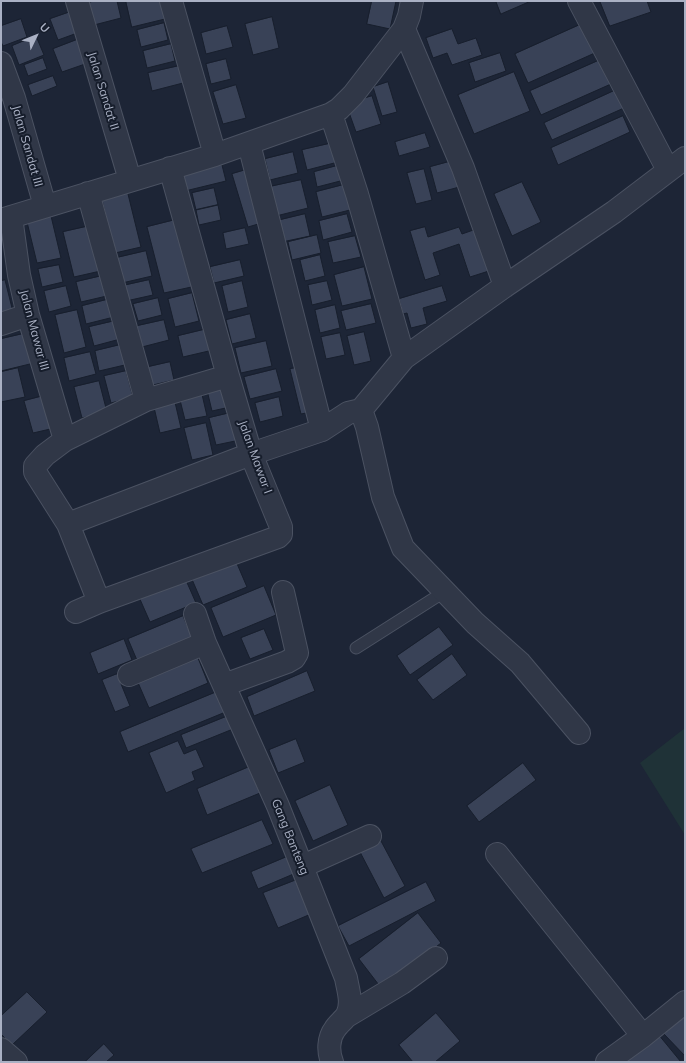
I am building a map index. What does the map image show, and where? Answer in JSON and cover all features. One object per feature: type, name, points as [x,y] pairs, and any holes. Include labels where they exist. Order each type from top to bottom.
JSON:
[{"type":"street","name":"Jalan Sandat II","points":[[77,1],[130,180]]},
{"type":"street","points":[[172,1],[215,155]]},
{"type":"street","points":[[6,219],[215,155],[331,114],[339,109],[353,95],[404,29],[409,16],[412,1]]},
{"type":"street","points":[[579,1],[668,170]]},
{"type":"street","points":[[404,29],[463,168],[505,286]]},
{"type":"street","name":"Jalan Sandat III","points":[[1,63],[7,100],[45,206]]},
{"type":"street","points":[[331,114],[357,194],[404,358]]},
{"type":"street","points":[[249,144],[322,430]]},
{"type":"street","points":[[68,524],[251,454],[322,430],[348,413],[361,410],[404,358],[505,286],[614,212],[685,158]]},
{"type":"street","name":"Jalan Mawar I","points":[[76,612],[99,602],[278,537],[281,534],[281,527],[251,454],[170,168]]},
{"type":"street","points":[[88,193],[146,400]]},
{"type":"street","name":"Jalan Mawar III","points":[[6,219],[28,315],[65,440]]},
{"type":"street","points":[[1,324],[28,315]]},
{"type":"street","points":[[99,602],[68,524],[35,472],[35,466],[39,460],[65,440],[146,400],[228,376]]},
{"type":"street","points":[[361,410],[367,427],[383,497],[403,548],[475,624],[520,663],[579,733]]},
{"type":"street","points":[[224,685],[287,662],[294,658],[297,653],[283,592]]},
{"type":"street","name":"Gang Banteng","points":[[195,614],[205,643],[278,806],[303,866],[346,978],[350,999],[347,1016]]},
{"type":"street","points":[[129,675],[205,643]]},
{"type":"street","points":[[303,866],[370,836]]},
{"type":"street","points":[[497,854],[643,1036]]},
{"type":"street","points":[[332,1062],[329,1055],[330,1041],[334,1030],[347,1016],[402,983],[436,958]]},
{"type":"street","points":[[607,1062],[643,1036],[685,1002]]},
{"type":"street","points":[[1,1049],[16,1062]]},
{"type":"lane","points":[[356,648],[444,592]]},
{"type":"green space","points":[[685,728],[685,835],[640,763]]},
{"type":"building","points":[[94,1],[117,1],[121,18],[94,25],[88,3]]},
{"type":"building","points":[[126,1],[161,1],[165,19],[132,27]]},
{"type":"building","points":[[372,1],[396,1],[390,29],[367,24]]},
{"type":"building","points":[[496,1],[531,1],[501,14]]},
{"type":"building","points":[[600,1],[647,1],[651,12],[610,26]]},
{"type":"building","points":[[73,11],[80,32],[58,40],[50,19]]},
{"type":"building","points":[[272,17],[279,48],[253,55],[245,24]]},
{"type":"building","points":[[21,19],[27,37],[3,46],[1,42],[1,26]]},
{"type":"building","points":[[164,23],[168,40],[141,47],[137,30]]},
{"type":"building","points":[[584,23],[597,52],[528,83],[515,54]]},
{"type":"building","points":[[227,26],[233,47],[206,54],[201,33]]},
{"type":"building","points":[[452,29],[458,44],[476,38],[482,55],[452,65],[447,53],[433,58],[426,38]]},
{"type":"building","points":[[36,36],[44,55],[19,65],[12,46]]},
{"type":"building","points":[[79,39],[88,63],[62,72],[53,49]]},
{"type":"building","points":[[171,44],[175,61],[147,68],[143,51]]},
{"type":"building","points":[[500,53],[506,71],[475,82],[469,63]]},
{"type":"building","points":[[43,58],[47,69],[28,76],[24,65]]},
{"type":"building","points":[[226,59],[231,79],[211,84],[206,64]]},
{"type":"building","points":[[600,60],[611,84],[541,115],[530,91]]},
{"type":"building","points":[[179,66],[183,83],[152,91],[148,73]]},
{"type":"building","points":[[514,72],[530,111],[474,134],[458,95]]},
{"type":"building","points":[[53,76],[57,86],[32,96],[28,85]]},
{"type":"building","points":[[388,82],[397,112],[382,116],[373,87]]},
{"type":"building","points":[[236,85],[246,118],[223,124],[213,92]]},
{"type":"building","points":[[616,90],[624,108],[552,140],[544,123]]},
{"type":"building","points":[[372,96],[381,124],[356,132],[346,104]]},
{"type":"building","points":[[623,116],[630,132],[558,165],[551,148]]},
{"type":"building","points":[[425,133],[430,147],[399,156],[395,142]]},
{"type":"building","points":[[337,142],[342,161],[307,170],[302,150]]},
{"type":"building","points":[[293,152],[298,173],[270,180],[265,159]]},
{"type":"building","points":[[456,160],[463,186],[437,193],[430,167]]},
{"type":"building","points":[[221,161],[226,181],[185,191],[180,171]]},
{"type":"building","points":[[344,164],[348,179],[317,187],[314,172]]},
{"type":"building","points":[[249,169],[265,222],[248,227],[232,174]]},
{"type":"building","points":[[424,169],[432,200],[416,204],[407,173]]},
{"type":"building","points":[[301,180],[308,208],[276,216],[269,187]]},
{"type":"building","points":[[522,182],[541,222],[512,236],[494,194]]},
{"type":"building","points":[[347,184],[354,209],[322,217],[316,192]]},
{"type":"building","points":[[214,188],[218,205],[196,210],[192,193]]},
{"type":"building","points":[[127,190],[141,247],[115,253],[101,196]]},
{"type":"building","points":[[218,205],[221,220],[199,225],[196,210]]},
{"type":"building","points":[[305,214],[310,236],[282,242],[276,221]]},
{"type":"building","points":[[347,214],[352,232],[323,240],[319,221]]},
{"type":"building","points":[[51,216],[61,258],[37,263],[27,222]]},
{"type":"building","points":[[179,219],[196,286],[164,293],[147,227]]},
{"type":"building","points":[[94,225],[105,270],[74,277],[63,232]]},
{"type":"building","points":[[425,227],[428,237],[459,227],[462,234],[479,228],[492,270],[470,277],[459,244],[433,253],[440,275],[425,280],[410,231]]},
{"type":"building","points":[[245,228],[249,244],[226,249],[223,233]]},
{"type":"building","points":[[317,235],[321,253],[292,260],[288,242]]},
{"type":"building","points":[[355,236],[361,257],[333,263],[328,242]]},
{"type":"building","points":[[146,251],[152,276],[122,283],[116,258]]},
{"type":"building","points":[[320,255],[325,276],[305,281],[300,260]]},
{"type":"building","points":[[240,260],[244,276],[214,283],[210,267]]},
{"type":"building","points":[[59,265],[63,282],[42,287],[38,269]]},
{"type":"building","points":[[364,267],[372,299],[342,306],[334,275]]},
{"type":"building","points":[[106,275],[111,295],[81,302],[76,282]]},
{"type":"building","points":[[5,280],[14,316],[1,319],[1,281]]},
{"type":"building","points":[[149,280],[153,295],[126,301],[122,286]]},
{"type":"building","points":[[242,281],[248,307],[228,312],[222,286]]},
{"type":"building","points":[[327,281],[332,300],[312,305],[308,285]]},
{"type":"building","points":[[66,286],[71,306],[49,312],[44,291]]},
{"type":"building","points":[[442,286],[447,301],[423,308],[427,324],[411,328],[407,313],[403,314],[399,299]]},
{"type":"building","points":[[192,293],[199,321],[175,327],[168,299]]},
{"type":"building","points":[[158,298],[162,315],[138,321],[133,304]]},
{"type":"building","points":[[110,299],[114,317],[86,324],[82,306]]},
{"type":"building","points":[[371,304],[376,323],[346,330],[341,311]]},
{"type":"building","points":[[335,305],[340,328],[320,333],[315,310]]},
{"type":"building","points":[[77,310],[86,347],[64,353],[55,315]]},
{"type":"building","points":[[250,314],[256,338],[232,344],[226,320]]},
{"type":"building","points":[[119,320],[124,338],[94,346],[89,327]]},
{"type":"building","points":[[164,320],[169,340],[142,347],[137,326]]},
{"type":"building","points":[[207,329],[213,350],[183,357],[178,336]]},
{"type":"building","points":[[364,332],[371,361],[354,365],[347,336]]},
{"type":"building","points":[[27,333],[34,363],[1,371],[1,339]]},
{"type":"building","points":[[340,333],[345,355],[326,359],[321,337]]},
{"type":"building","points":[[266,341],[272,366],[241,373],[235,348]]},
{"type":"building","points":[[124,344],[129,364],[99,371],[95,351]]},
{"type":"building","points":[[90,352],[96,374],[69,381],[64,358]]},
{"type":"building","points":[[170,362],[174,380],[153,385],[148,367]]},
{"type":"building","points":[[300,367],[311,412],[301,414],[290,369]]},
{"type":"building","points":[[18,368],[25,397],[1,402],[1,372]]},
{"type":"building","points":[[276,369],[282,391],[250,399],[244,377]]},
{"type":"building","points":[[126,371],[133,397],[111,403],[104,376]]},
{"type":"building","points":[[99,381],[107,412],[82,418],[74,387]]},
{"type":"building","points":[[224,382],[230,407],[212,411],[206,386]]},
{"type":"building","points":[[201,390],[207,416],[185,420],[179,396]]},
{"type":"building","points":[[51,394],[59,427],[33,433],[24,401]]},
{"type":"building","points":[[279,397],[283,416],[260,422],[255,403]]},
{"type":"building","points":[[174,398],[181,428],[160,433],[153,403]]},
{"type":"building","points":[[234,412],[240,440],[216,445],[209,418]]},
{"type":"building","points":[[206,423],[213,455],[192,460],[184,428]]},
{"type":"building","points":[[235,559],[247,587],[203,605],[191,577]]},
{"type":"building","points":[[185,578],[196,603],[150,622],[139,597]]},
{"type":"building","points":[[264,586],[276,615],[223,637],[211,608]]},
{"type":"building","points":[[183,616],[194,642],[139,665],[128,639]]},
{"type":"building","points":[[439,627],[453,645],[410,675],[397,656]]},
{"type":"building","points":[[264,629],[273,650],[250,659],[241,638]]},
{"type":"building","points":[[124,639],[132,660],[98,674],[90,653]]},
{"type":"building","points":[[196,653],[208,683],[149,708],[136,678]]},
{"type":"building","points":[[452,654],[467,675],[433,700],[417,680]]},
{"type":"building","points":[[307,671],[315,691],[254,716],[247,697]]},
{"type":"building","points":[[117,674],[130,706],[115,712],[102,680]]},
{"type":"building","points":[[219,691],[228,711],[128,752],[120,732]]},
{"type":"building","points":[[228,716],[233,729],[186,748],[181,735]]},
{"type":"building","points":[[296,739],[305,762],[278,773],[269,750]]},
{"type":"building","points":[[178,741],[184,754],[196,749],[204,767],[192,772],[195,780],[166,793],[149,753]]},
{"type":"building","points":[[523,763],[536,780],[479,822],[467,806]]},
{"type":"building","points":[[249,767],[260,793],[207,815],[197,789]]},
{"type":"building","points":[[330,785],[348,825],[313,841],[295,801]]},
{"type":"building","points":[[262,820],[273,844],[202,873],[191,849]]},
{"type":"building","points":[[381,841],[405,886],[384,898],[360,852]]},
{"type":"building","points":[[296,853],[303,870],[258,889],[251,872]]},
{"type":"building","points":[[304,877],[318,911],[278,928],[263,893]]},
{"type":"building","points":[[426,882],[436,901],[349,946],[338,926]]},
{"type":"building","points":[[418,913],[441,943],[382,989],[359,959]]},
{"type":"building","points":[[27,992],[47,1012],[12,1045],[1,1034],[1,1016]]},
{"type":"building","points":[[436,1013],[460,1041],[435,1062],[413,1062],[399,1045]]},
{"type":"building","points":[[685,1015],[685,1056],[664,1034]]},
{"type":"building","points":[[658,1034],[681,1062],[625,1062]]},
{"type":"building","points":[[104,1044],[114,1055],[106,1062],[85,1062]]}]
